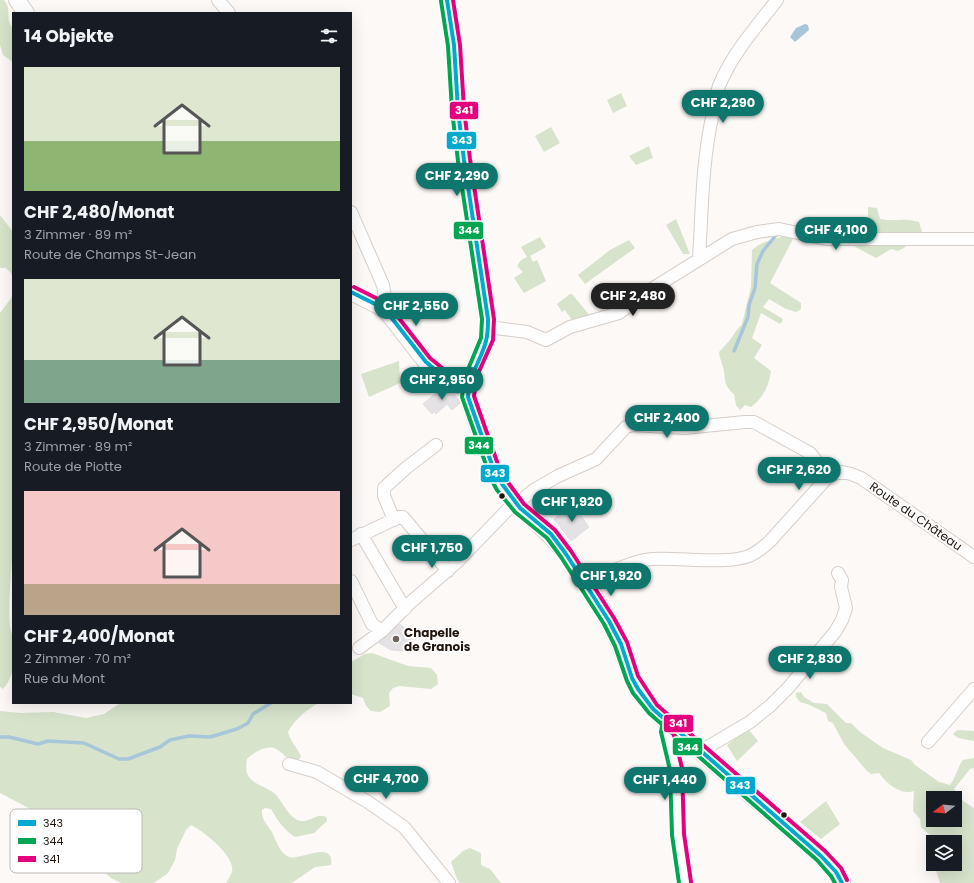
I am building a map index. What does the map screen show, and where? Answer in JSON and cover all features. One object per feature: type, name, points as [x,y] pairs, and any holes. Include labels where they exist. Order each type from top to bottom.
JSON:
[{"type":"street","points":[[17,0],[25,12]]},
{"type":"street","points":[[218,0],[228,12]]},
{"type":"street","points":[[447,0],[454,45],[462,151],[486,301],[488,327],[487,339],[470,378],[467,389],[470,404],[496,476],[515,503],[555,539],[587,584],[615,632],[638,689],[653,708],[669,724],[821,856],[836,872],[842,883]]},
{"type":"street","points":[[700,258],[703,173],[709,130],[718,87],[750,35],[777,0]]},
{"type":"street","points":[[352,214],[383,285],[386,298],[384,310]]},
{"type":"street","points":[[488,327],[527,332],[546,340],[570,327],[619,313],[700,258],[732,239],[757,232],[780,229],[826,239],[974,239]]},
{"type":"street","points":[[352,293],[384,310],[426,362],[446,378],[467,389]]},
{"type":"street","points":[[359,648],[382,631],[405,608],[448,571],[515,503],[552,479],[596,459],[626,427],[633,425],[684,428],[754,422],[810,453],[829,476],[771,540],[762,549],[750,556],[734,559],[644,560],[587,584]]},
{"type":"street","points":[[394,520],[384,496],[384,488],[412,463],[436,445]]},
{"type":"street","name":"Route du Château","points":[[829,476],[847,472],[861,478],[974,557]]},
{"type":"street","points":[[405,608],[356,537],[401,517],[406,519],[448,571]]},
{"type":"street","points":[[701,751],[750,722],[770,706],[788,688],[835,632],[842,620],[846,608],[841,587],[842,580],[838,573]]},
{"type":"street","points":[[352,583],[372,624],[382,631]]},
{"type":"street","points":[[928,742],[974,689]]},
{"type":"street","points":[[669,724],[667,731],[676,769],[678,835],[685,883]]},
{"type":"street","points":[[289,764],[317,772],[368,802],[404,827],[449,883]]},
{"type":"green space","points":[[0,0],[4,0],[7,4],[9,21],[12,27],[12,61],[3,55],[0,45]]},
{"type":"green space","points":[[621,93],[627,106],[613,113],[607,100]]},
{"type":"green space","points":[[551,127],[560,143],[544,152],[535,136]]},
{"type":"green space","points":[[649,146],[653,158],[636,165],[629,156]]},
{"type":"green space","points":[[868,207],[877,208],[880,219],[909,220],[919,222],[922,232],[904,248],[898,251],[891,249],[876,258],[850,244],[862,234],[864,229],[861,225],[855,232],[841,233],[842,221],[868,222]]},
{"type":"green space","points":[[0,215],[12,231],[12,276],[6,268],[0,268]]},
{"type":"green space","points":[[676,219],[690,254],[683,254],[666,225]]},
{"type":"green space","points":[[787,235],[794,237],[770,283],[801,303],[801,309],[796,312],[786,309],[769,299],[763,307],[783,319],[780,324],[761,313],[752,338],[762,345],[754,358],[771,371],[770,376],[767,387],[759,400],[751,407],[745,405],[740,410],[736,405],[734,394],[726,384],[724,369],[719,352],[742,324],[751,287],[752,250],[764,242]]},
{"type":"green space","points":[[540,237],[546,247],[530,256],[533,262],[537,260],[546,281],[524,293],[514,278],[523,272],[517,266],[521,260],[527,257],[521,247]]},
{"type":"green space","points":[[629,240],[635,248],[585,284],[578,275],[610,250]]},
{"type":"green space","points":[[572,294],[591,317],[574,323],[565,310],[562,312],[557,304]]},
{"type":"green space","points":[[12,297],[12,549],[9,621],[12,633],[12,670],[3,689],[0,687],[0,313]]},
{"type":"green space","points":[[399,361],[400,383],[369,397],[361,374]]},
{"type":"green space","points":[[372,653],[408,666],[431,668],[437,675],[438,684],[431,689],[399,686],[393,688],[389,693],[390,706],[380,712],[371,711],[366,706],[363,698],[352,694],[352,661],[365,654]]},
{"type":"green space","points":[[801,692],[804,697],[814,703],[827,704],[846,723],[851,723],[860,732],[883,748],[911,760],[915,765],[939,782],[950,785],[963,760],[974,758],[974,768],[970,769],[954,789],[956,791],[926,791],[926,827],[962,827],[962,800],[974,808],[974,883],[940,883],[936,871],[962,871],[962,835],[930,835],[921,827],[920,819],[913,811],[914,791],[904,792],[894,788],[879,773],[871,774],[867,771],[844,744],[833,723],[828,721],[826,713],[800,702],[796,697],[796,693]]},
{"type":"green space","points":[[119,704],[317,704],[301,715],[288,732],[301,757],[298,760],[292,761],[278,750],[269,747],[257,751],[247,759],[246,768],[248,775],[252,780],[275,794],[290,814],[297,820],[305,821],[318,816],[324,816],[327,818],[327,821],[314,833],[295,837],[282,825],[271,809],[265,808],[262,810],[263,819],[283,853],[289,857],[294,857],[322,852],[328,853],[331,857],[331,865],[315,867],[292,883],[226,883],[232,872],[232,866],[229,859],[218,845],[191,825],[186,830],[177,849],[175,860],[168,873],[154,883],[121,883],[111,878],[105,873],[142,873],[142,809],[30,809],[0,793],[0,711],[21,713],[53,712],[86,718],[104,714]]},
{"type":"green space","points":[[748,729],[758,741],[737,761],[727,745]]},
{"type":"green space","points":[[957,730],[974,731],[974,741],[958,738],[953,734]]},
{"type":"green space","points":[[826,801],[840,824],[821,839],[800,822]]},
{"type":"green space","points":[[470,848],[481,853],[481,865],[490,869],[501,883],[460,883],[451,862],[463,851]]},
{"type":"water","points":[[805,24],[808,25],[809,30],[795,42],[790,37],[796,28]]},
{"type":"building","points":[[443,387],[453,392],[460,403],[452,410],[447,404],[436,414],[434,412],[432,414],[423,404]]},
{"type":"building","points":[[573,505],[589,527],[571,541],[554,519]]},
{"type":"building","name":"Chapelle de Granois","points":[[400,624],[415,637],[403,651],[391,650],[379,643]]},
{"type":"waterway","points":[[734,351],[748,317],[749,305],[755,288],[757,264],[763,251],[777,234]]},
{"type":"waterway","points":[[0,737],[9,737],[38,744],[48,741],[84,743],[119,759],[128,759],[160,747],[170,740],[189,736],[210,737],[237,729],[248,723],[253,714],[269,704]]},
{"type":"transit line","name":"343","points":[[447,0],[454,45],[458,110],[464,160],[488,319],[488,333],[486,341],[472,375],[468,397],[496,476],[520,508],[551,534],[566,554],[609,621],[621,644],[632,678],[638,689],[653,709],[821,856],[836,872],[842,883]]},
{"type":"transit line","name":"341","points":[[453,0],[460,45],[464,109],[470,159],[494,319],[493,340],[477,376],[474,396],[501,473],[524,504],[555,530],[571,551],[614,618],[627,642],[638,676],[657,705],[825,851],[841,868],[847,880]]},
{"type":"transit line","name":"344","points":[[441,1],[448,46],[452,110],[458,161],[482,319],[481,338],[464,379],[462,397],[491,479],[497,490],[515,512],[547,538],[561,557],[604,624],[615,646],[627,681],[633,693],[649,713],[817,860],[835,883]]},
{"type":"transit line","name":"341","points":[[354,287],[382,301],[391,308],[430,358],[446,371],[470,384]]},
{"type":"transit line","name":"343","points":[[352,292],[379,306],[387,312],[426,362],[443,376],[467,389]]},
{"type":"transit line","name":"344","points":[[663,722],[661,732],[670,770],[672,835],[679,883]]},
{"type":"transit line","name":"341","points":[[675,726],[673,731],[682,768],[684,834],[691,882]]},
{"type":"place","name":"Chapelle de Granois","points":[[396,639]]}]
